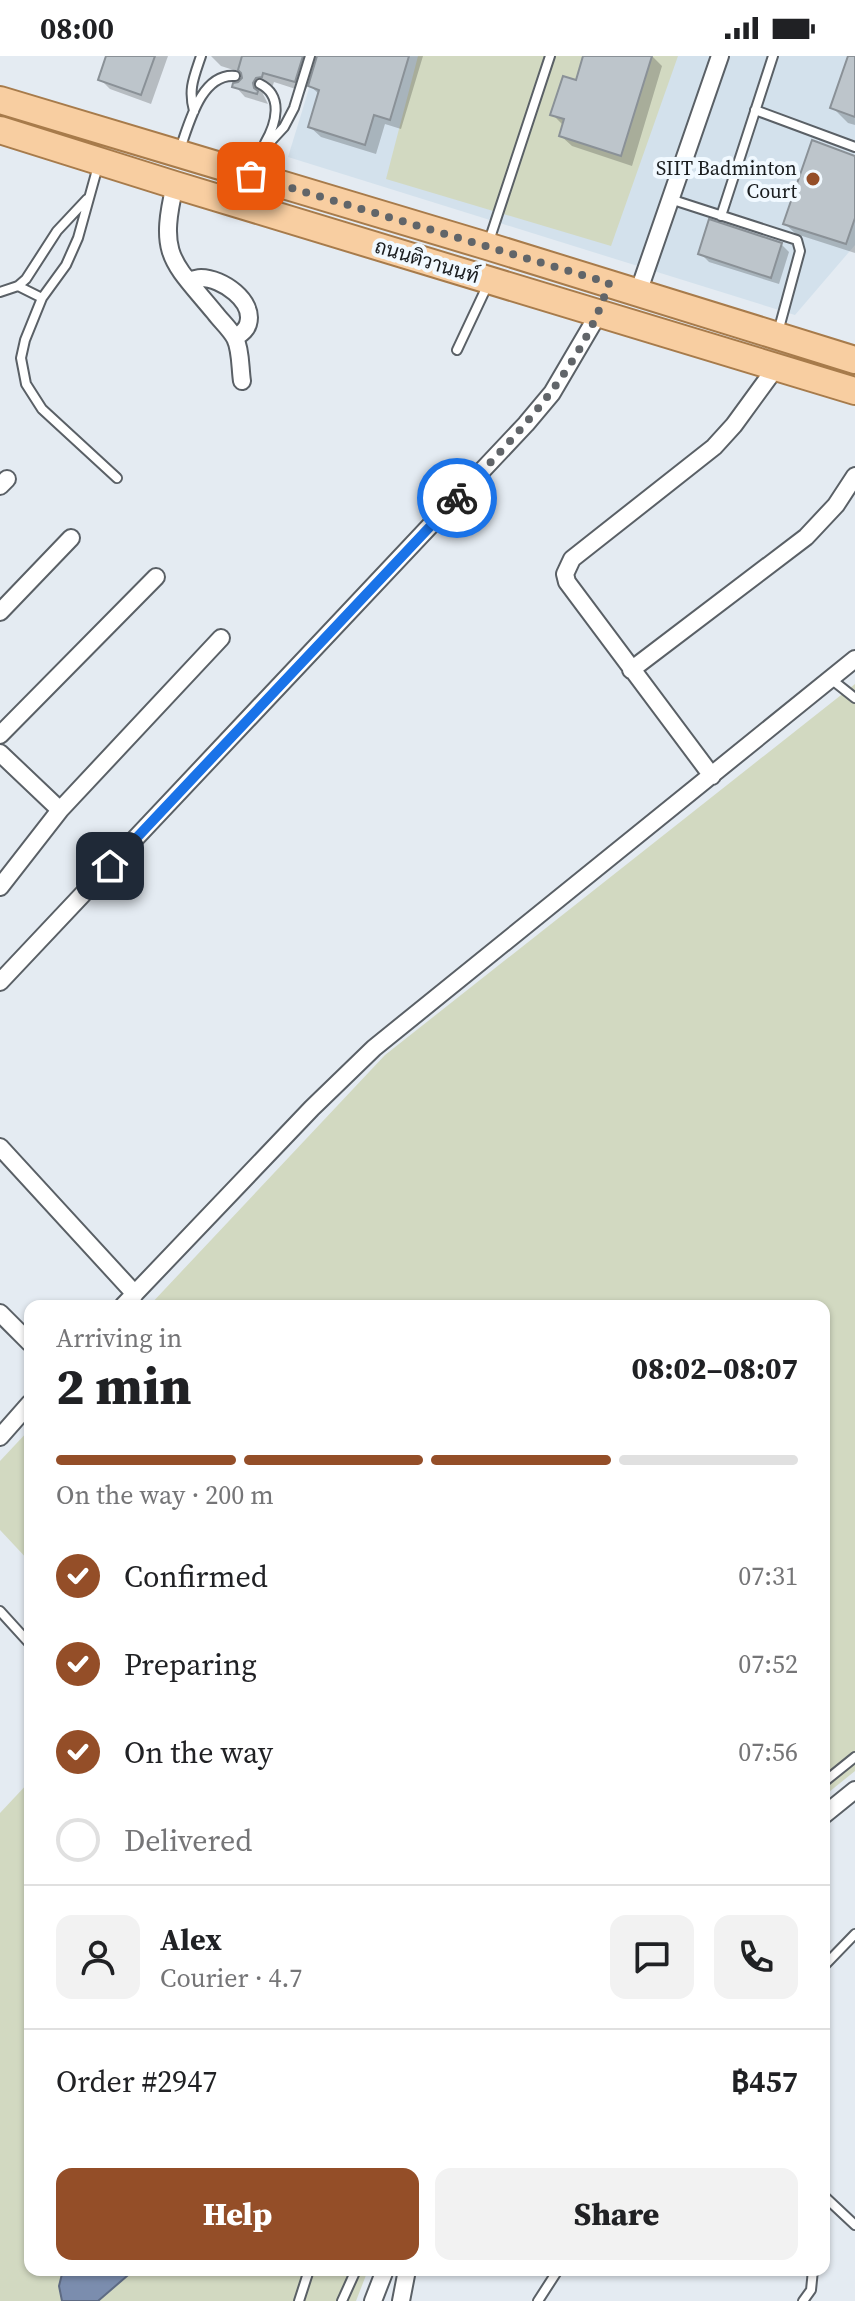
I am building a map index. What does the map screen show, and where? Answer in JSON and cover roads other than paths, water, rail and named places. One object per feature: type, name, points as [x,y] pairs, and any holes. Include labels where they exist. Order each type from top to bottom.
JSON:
[{"type":"main road","name":"ถนนติวานนท์","points":[[0,100],[178,154],[255,165],[487,246],[855,360]]},
{"type":"main road","name":"ถนนติวานนท์","points":[[0,130],[855,391]]},
{"type":"main road","points":[[599,313],[609,283]]},
{"type":"main road","points":[[629,322],[638,293]]},
{"type":"street","points":[[638,293],[720,56]]},
{"type":"street","points":[[175,185],[168,215],[167,240],[171,256],[235,338],[242,381]]},
{"type":"street","points":[[188,280],[203,278],[214,281],[240,297],[248,309],[250,321],[235,338]]},
{"type":"street","points":[[0,982],[526,424],[552,393],[599,313]]},
{"type":"street","points":[[712,776],[631,670],[567,582],[565,574],[572,559],[714,447],[777,366]]},
{"type":"street","points":[[631,670],[806,537],[836,505],[855,476]]},
{"type":"street","points":[[0,612],[71,538]]},
{"type":"street","points":[[0,735],[156,577]]},
{"type":"street","points":[[0,887],[60,810],[221,638]]},
{"type":"street","points":[[0,1147],[129,1300],[312,1108],[374,1048],[855,659]]},
{"type":"street","points":[[0,753],[60,810]]},
{"type":"street","points":[[0,1313],[24,1337]]},
{"type":"street","points":[[0,1437],[24,1410]]},
{"type":"street","points":[[830,1810],[855,1790]]},
{"type":"street","points":[[373,2301],[383,2276]]},
{"type":"street","points":[[401,2301],[406,2276]]},
{"type":"lane","points":[[194,111],[191,86],[201,56]]},
{"type":"lane","points":[[255,165],[284,127],[294,108],[310,56]]},
{"type":"lane","points":[[487,246],[550,56]]},
{"type":"lane","points":[[721,216],[773,56]]},
{"type":"lane","points":[[178,154],[194,111],[209,86],[228,76],[235,76]]},
{"type":"lane","points":[[255,165],[276,109],[268,88],[260,84]]},
{"type":"lane","points":[[755,110],[855,147]]},
{"type":"lane","points":[[99,161],[78,238],[66,265],[42,298],[21,358],[26,384],[42,409],[117,478]]},
{"type":"lane","points":[[0,292],[18,286],[26,279],[57,231],[90,196]]},
{"type":"lane","points":[[670,199],[797,240],[800,251],[777,336]]},
{"type":"lane","points":[[457,350],[490,280]]},
{"type":"lane","points":[[18,286],[42,298]]},
{"type":"lane","points":[[831,679],[855,698]]},
{"type":"lane","points":[[0,1611],[24,1637]]},
{"type":"lane","points":[[830,1777],[855,1757]]},
{"type":"lane","points":[[830,1960],[855,1934]]},
{"type":"lane","points":[[830,2202],[855,2225]]},
{"type":"lane","points":[[299,2301],[307,2276]]},
{"type":"lane","points":[[342,2301],[353,2276]]},
{"type":"lane","points":[[538,2301],[554,2276]]},
{"type":"lane","points":[[803,2301],[811,2290],[812,2276]]},
{"type":"water","points":[[62,2276],[127,2276],[98,2301],[62,2301],[59,2286]]},
{"type":"place","name":"SIIT Badminton Court","points":[[813,179]]}]
